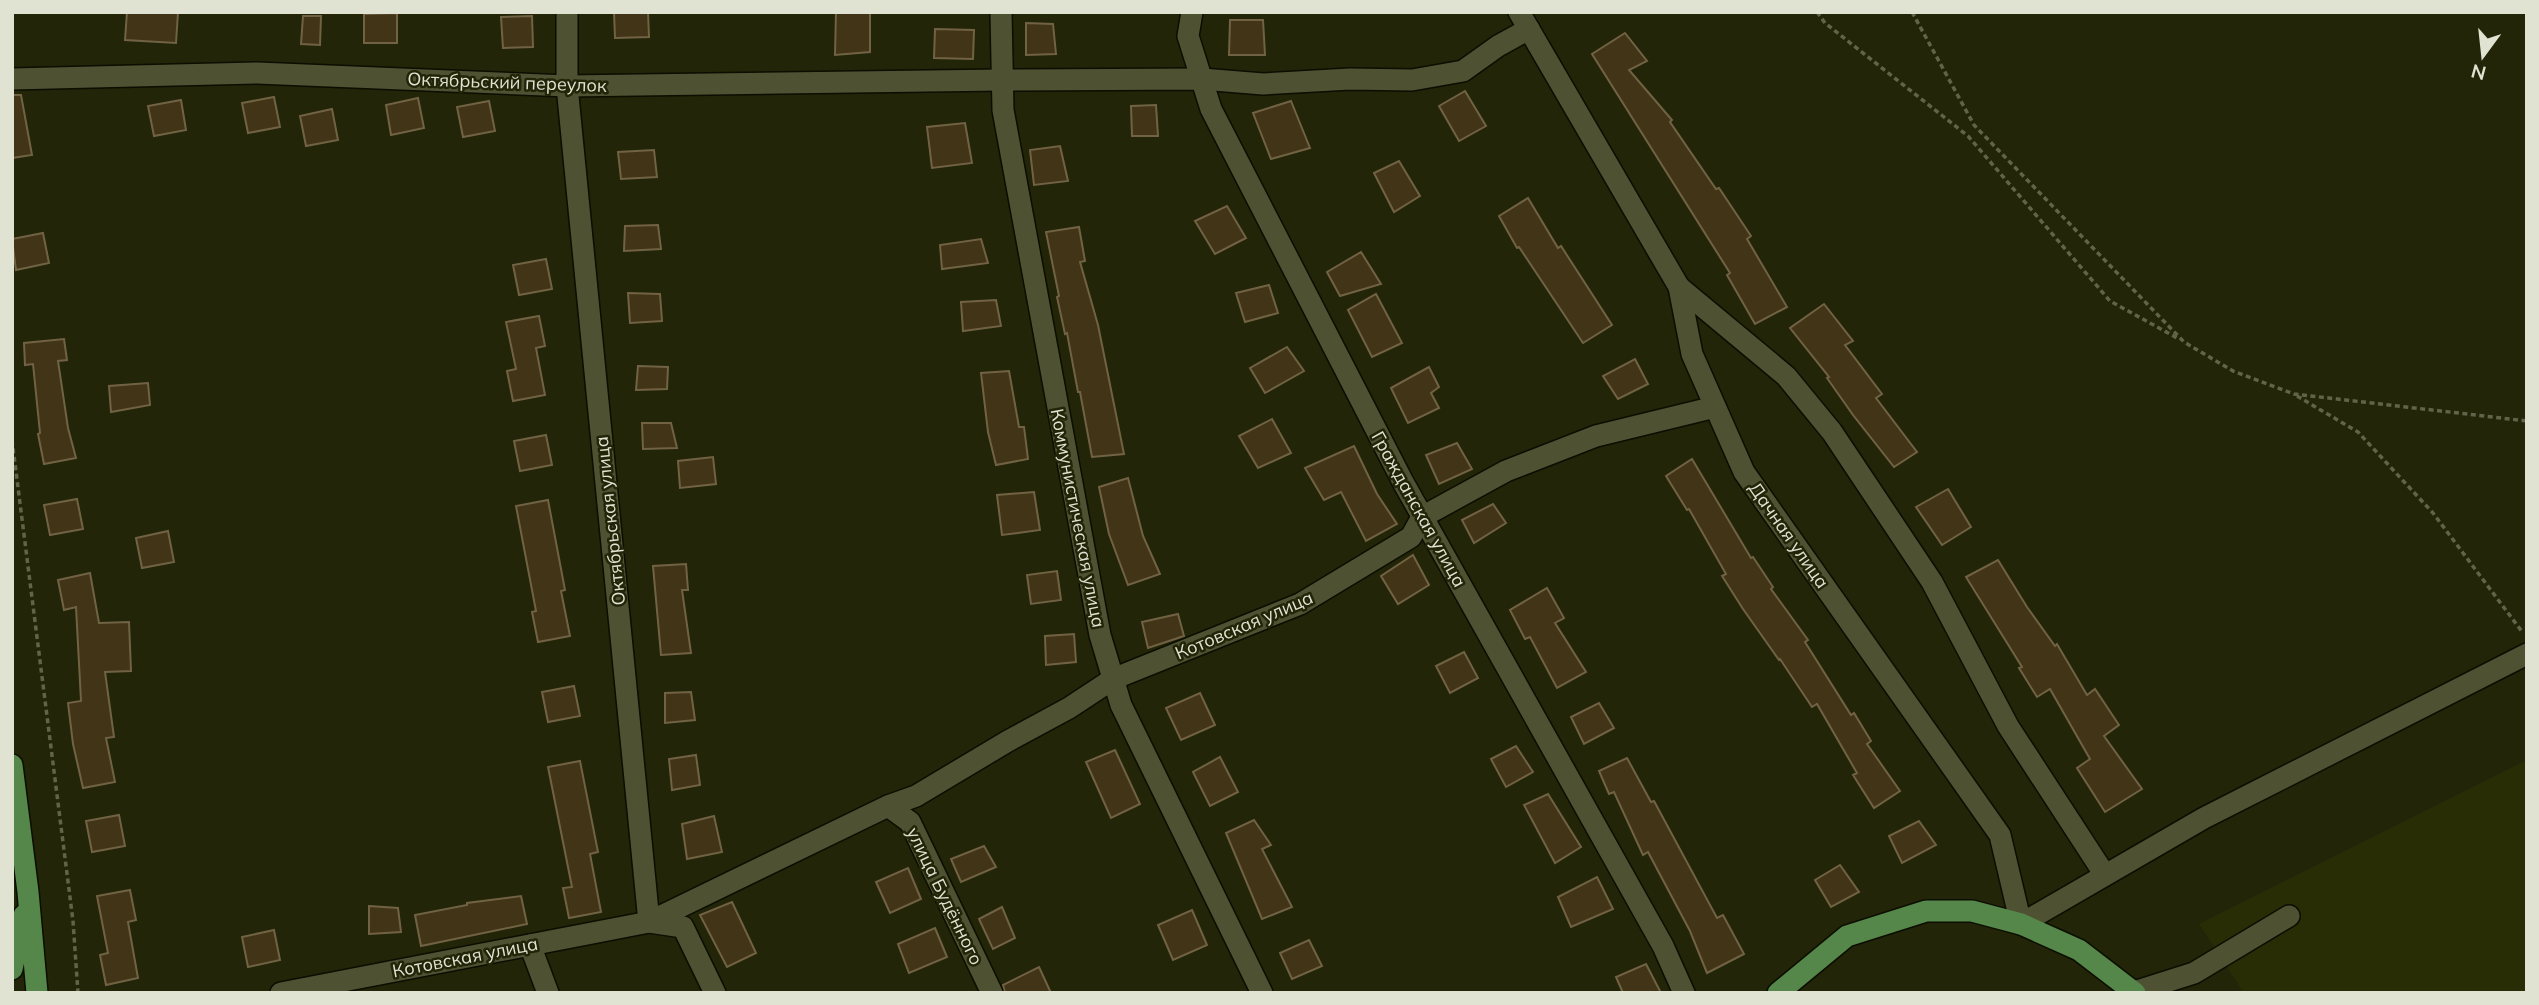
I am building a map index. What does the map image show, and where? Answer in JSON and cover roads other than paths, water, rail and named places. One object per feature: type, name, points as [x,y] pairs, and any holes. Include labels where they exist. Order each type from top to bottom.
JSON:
[{"type":"main road","points":[[12,765],[37,993]]},
{"type":"main road","points":[[12,969],[28,892]]},
{"type":"main road","points":[[1778,993],[1847,936],[1926,911],[1972,911],[2021,924],[2079,950],[2134,992]]},
{"type":"street","name":"Октябрьская улица","points":[[567,12],[566,86],[649,922]]},
{"type":"street","name":"Коммунистическая улица","points":[[1001,12],[1003,110],[1100,635],[1121,705],[1262,993]]},
{"type":"street","name":"Гражданская улица","points":[[1192,12],[1188,36],[1212,109],[1422,517],[1663,946],[1684,993]]},
{"type":"street","points":[[1202,79],[1263,84],[1350,79],[1412,80],[1462,71],[1498,46],[1524,21]]},
{"type":"street","name":"Дачная улица","points":[[1524,21],[1679,287],[1692,354],[1744,472],[2000,835],[2021,924]]},
{"type":"street","name":"Октябрьский переулок","points":[[12,79],[257,73],[566,86],[1202,79]]},
{"type":"street","points":[[1679,287],[1786,376],[1832,432],[1932,582],[2008,726],[2105,875]]},
{"type":"street","name":"Котовская улица","points":[[281,993],[649,922],[888,806],[916,796],[1069,708],[1113,679],[1300,604],[1411,537],[1422,517],[1506,471],[1596,436],[1715,407]]},
{"type":"street","points":[[2021,924],[2204,818],[2527,654]]},
{"type":"street","name":"улица Будённого","points":[[888,806],[910,822],[992,993]]},
{"type":"street","points":[[2134,992],[2194,973],[2289,916]]},
{"type":"street","points":[[649,922],[683,927],[715,993]]},
{"type":"street","points":[[530,945],[548,993]]}]
